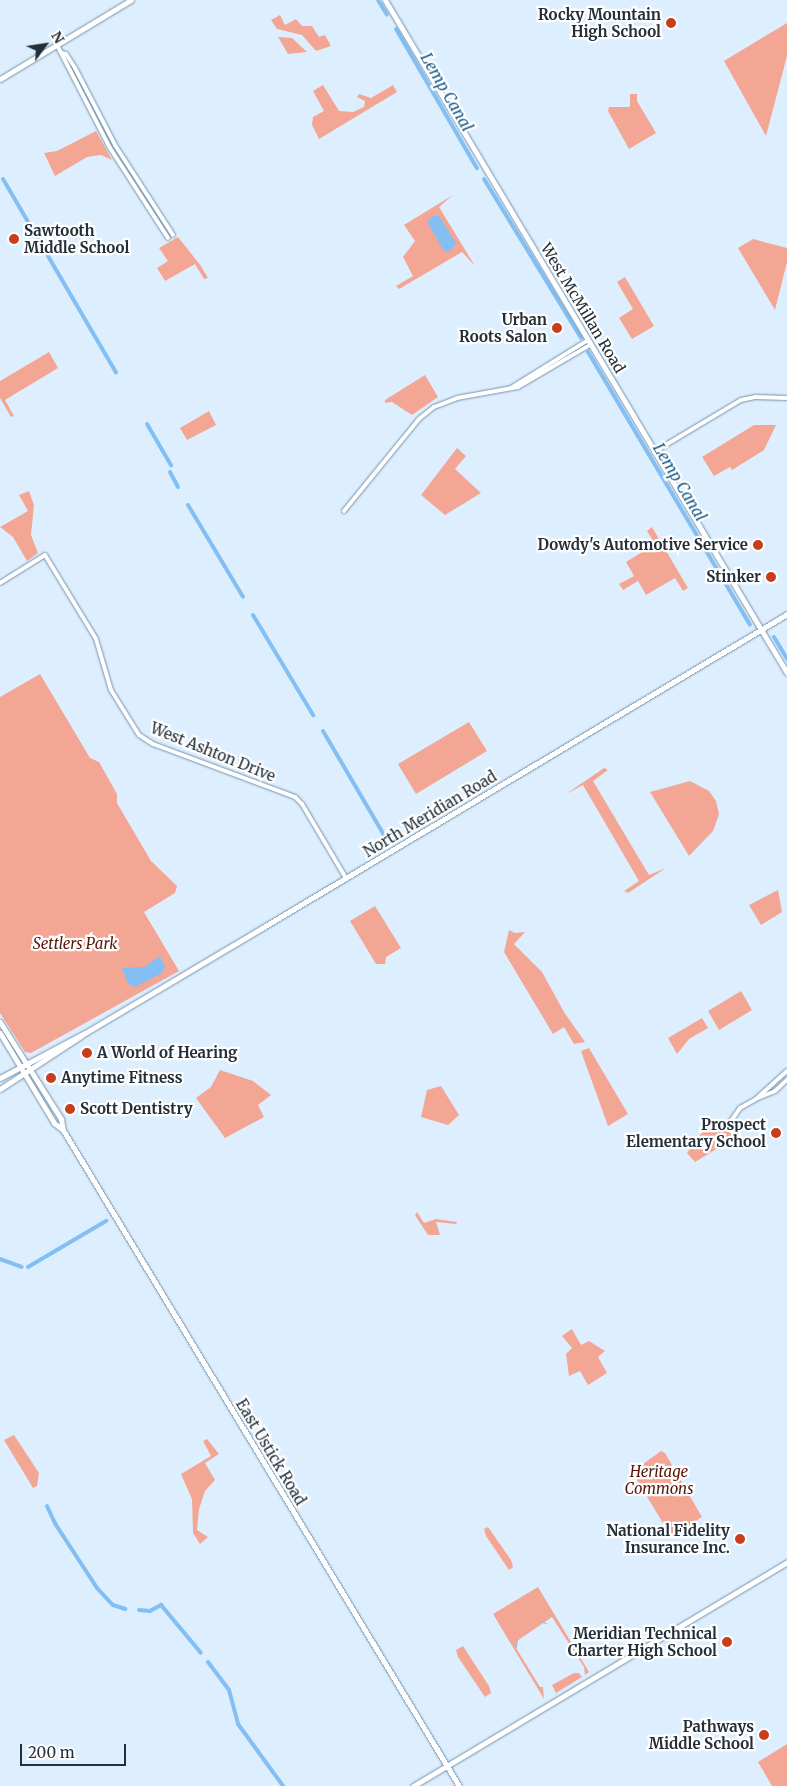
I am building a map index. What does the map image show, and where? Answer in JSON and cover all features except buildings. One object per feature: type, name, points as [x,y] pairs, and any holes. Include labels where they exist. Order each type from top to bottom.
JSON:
[{"type":"main road","points":[[0,79],[131,0]]},
{"type":"main road","name":"West McMillan Road","points":[[385,0],[787,673]]},
{"type":"main road","name":"North Meridian Road","points":[[0,1078],[26,1062],[85,1032],[787,614]]},
{"type":"main road","name":"East Ustick Road","points":[[0,1022],[61,1119],[63,1130],[459,1786]]},
{"type":"main road","name":"North Meridian Road","points":[[0,1089],[74,1043],[85,1032]]},
{"type":"main road","name":"East Ustick Road","points":[[0,1033],[54,1123],[63,1130]]},
{"type":"main road","points":[[413,1786],[787,1562]]},
{"type":"street","points":[[57,45],[62,53],[66,54],[75,68],[115,145],[173,235]]},
{"type":"street","points":[[62,53],[61,57],[110,148],[168,238]]},
{"type":"street","points":[[344,511],[425,414],[451,399],[511,388],[589,342]]},
{"type":"street","points":[[654,452],[741,400],[755,396],[787,398]]},
{"type":"street","name":"West Ashton Drive","points":[[0,582],[45,555],[99,645],[111,690],[139,735],[153,744],[294,798],[302,804],[346,878]]},
{"type":"street","points":[[756,1099],[787,1071]]},
{"type":"street","points":[[731,1122],[740,1108],[775,1091],[787,1080]]},
{"type":"green space","points":[[280,15],[285,25],[296,19],[302,26],[312,26],[319,37],[325,35],[331,46],[316,51],[302,35],[277,29],[271,20]]},
{"type":"green space","points":[[787,23],[787,56],[766,136],[724,61]]},
{"type":"green space","points":[[278,37],[292,38],[307,52],[288,54]]},
{"type":"green space","points":[[323,85],[339,111],[353,112],[364,107],[365,101],[357,97],[359,94],[371,98],[393,85],[397,92],[319,139],[312,125],[313,117],[324,111],[313,91]]},
{"type":"green space","points":[[630,94],[637,94],[637,101],[656,133],[629,149],[608,111],[609,107],[630,107]]},
{"type":"green space","points":[[96,131],[112,160],[101,155],[87,157],[55,176],[44,153],[57,151]]},
{"type":"green space","points":[[453,195],[439,207],[475,266],[462,252],[399,289],[396,286],[413,276],[403,257],[415,241],[404,225]]},
{"type":"green space","points":[[178,237],[208,278],[204,279],[195,264],[165,281],[157,268],[168,261],[159,248]]},
{"type":"green space","points":[[753,239],[787,248],[787,262],[775,310],[738,248]]},
{"type":"green space","points":[[625,277],[654,326],[632,339],[619,318],[633,309],[617,282]]},
{"type":"green space","points":[[49,352],[58,368],[5,400],[14,416],[11,417],[0,398],[0,381]]},
{"type":"green space","points":[[425,375],[438,397],[412,415],[392,402],[385,403],[385,400]]},
{"type":"green space","points":[[209,411],[216,425],[187,440],[180,428]]},
{"type":"green space","points":[[754,425],[776,425],[764,450],[732,470],[730,467],[714,476],[702,457]]},
{"type":"green space","points":[[457,448],[466,456],[455,469],[481,493],[445,515],[421,495]]},
{"type":"green space","points":[[29,491],[34,505],[31,535],[38,553],[27,561],[13,537],[0,527],[28,511],[19,495]]},
{"type":"green space","points":[[652,527],[688,588],[683,591],[675,578],[646,595],[638,581],[623,590],[619,584],[634,576],[626,562],[655,544],[647,531]]},
{"type":"green space","name":"Settlers Park","points":[[40,674],[90,758],[99,762],[117,794],[117,803],[151,861],[177,886],[175,893],[144,912],[179,971],[31,1053],[25,1052],[0,1013],[0,697]]},
{"type":"green space","points":[[469,722],[487,751],[416,794],[398,764]]},
{"type":"green space","points":[[604,768],[608,770],[593,781],[649,875],[666,868],[628,893],[624,891],[639,881],[583,785],[566,794]]},
{"type":"green space","points":[[690,781],[709,791],[716,801],[719,814],[713,831],[689,856],[650,792]]},
{"type":"green space","points":[[778,890],[782,912],[761,925],[749,905]]},
{"type":"green space","points":[[375,906],[401,948],[386,957],[385,964],[376,964],[350,921]]},
{"type":"green space","points":[[509,930],[515,933],[525,932],[514,944],[542,972],[564,1012],[585,1042],[574,1044],[564,1027],[553,1034],[504,952]]},
{"type":"green space","points":[[741,991],[752,1010],[719,1030],[708,1011]]},
{"type":"green space","points":[[702,1018],[708,1028],[689,1039],[677,1054],[668,1038]]},
{"type":"green space","points":[[589,1048],[628,1114],[608,1126],[581,1051]]},
{"type":"green space","points":[[220,1070],[253,1081],[271,1095],[258,1105],[264,1117],[225,1138],[196,1098],[211,1087]]},
{"type":"green space","points":[[441,1086],[459,1115],[448,1125],[421,1117],[427,1090]]},
{"type":"green space","points":[[711,1120],[727,1126],[733,1139],[695,1162],[687,1153]]},
{"type":"green space","points":[[417,1212],[424,1223],[436,1219],[457,1222],[456,1224],[436,1222],[440,1235],[428,1235],[415,1215]]},
{"type":"green space","points":[[572,1329],[581,1345],[589,1341],[605,1351],[598,1357],[607,1373],[588,1385],[580,1371],[569,1376],[566,1354],[572,1348],[562,1336]]},
{"type":"green space","points":[[14,1435],[39,1473],[37,1486],[33,1488],[4,1440]]},
{"type":"green space","points":[[207,1439],[219,1454],[205,1463],[215,1480],[205,1491],[199,1509],[197,1530],[208,1537],[200,1544],[193,1533],[192,1499],[181,1474],[211,1456],[203,1441]]},
{"type":"green space","name":"Heritage Commons","points":[[661,1451],[665,1453],[702,1517],[674,1535],[669,1533],[632,1472]]},
{"type":"green space","points":[[488,1527],[511,1560],[513,1567],[509,1570],[486,1536],[484,1529]]},
{"type":"green space","points":[[538,1587],[589,1672],[585,1675],[584,1667],[552,1617],[517,1641],[516,1648],[540,1687],[543,1687],[544,1699],[493,1614]]},
{"type":"green space","points":[[463,1646],[489,1686],[491,1693],[485,1697],[458,1657],[456,1650]]},
{"type":"green space","points":[[574,1673],[579,1673],[582,1677],[556,1693],[552,1685]]},
{"type":"green space","points":[[787,1744],[787,1786],[772,1786],[758,1762]]},
{"type":"water","points":[[434,215],[439,216],[456,243],[449,252],[444,251],[427,222]]},
{"type":"water","points":[[160,956],[165,967],[162,973],[135,987],[128,984],[122,968],[144,967]]},
{"type":"waterway","name":"Lemp Canal","points":[[378,0],[387,15]]},
{"type":"waterway","name":"Lemp Canal","points":[[396,29],[477,168]]},
{"type":"waterway","points":[[3,179],[116,372]]},
{"type":"waterway","name":"Lemp Canal","points":[[484,179],[581,338]]},
{"type":"waterway","name":"Lemp Canal","points":[[588,352],[750,625]]},
{"type":"waterway","points":[[147,424],[171,465]]},
{"type":"waterway","points":[[170,472],[178,487]]},
{"type":"waterway","points":[[188,505],[243,597]]},
{"type":"waterway","points":[[253,615],[313,715]]},
{"type":"waterway","name":"Lemp Canal","points":[[774,637],[787,659]]},
{"type":"waterway","points":[[323,731],[388,842]]},
{"type":"waterway","points":[[28,1267],[106,1221]]},
{"type":"waterway","points":[[0,1259],[22,1267]]},
{"type":"waterway","points":[[47,1506],[56,1525],[97,1588],[113,1605],[125,1609]]},
{"type":"waterway","points":[[139,1610],[150,1611],[161,1605],[201,1653]]},
{"type":"waterway","points":[[542,1622],[546,1623]]},
{"type":"waterway","points":[[516,1647],[517,1639]]},
{"type":"waterway","points":[[208,1662],[229,1690],[238,1724],[283,1786]]},
{"type":"place","name":"Rocky Mountain High School","points":[[671,23]]},
{"type":"place","name":"Sawtooth Middle School","points":[[14,239]]},
{"type":"place","name":"Urban Roots Salon","points":[[557,328]]},
{"type":"place","name":"Dowdy's Automotive Service","points":[[758,545]]},
{"type":"place","name":"Stinker","points":[[771,577]]},
{"type":"place","name":"A World of Hearing","points":[[87,1053]]},
{"type":"place","name":"Anytime Fitness","points":[[51,1078]]},
{"type":"place","name":"Scott Dentistry","points":[[70,1109]]},
{"type":"place","name":"Prospect Elementary School","points":[[776,1133]]},
{"type":"place","name":"National Fidelity Insurance Inc.","points":[[740,1539]]},
{"type":"place","name":"Meridian Technical Charter High School","points":[[727,1642]]},
{"type":"place","name":"Pathways Middle School","points":[[764,1735]]}]
